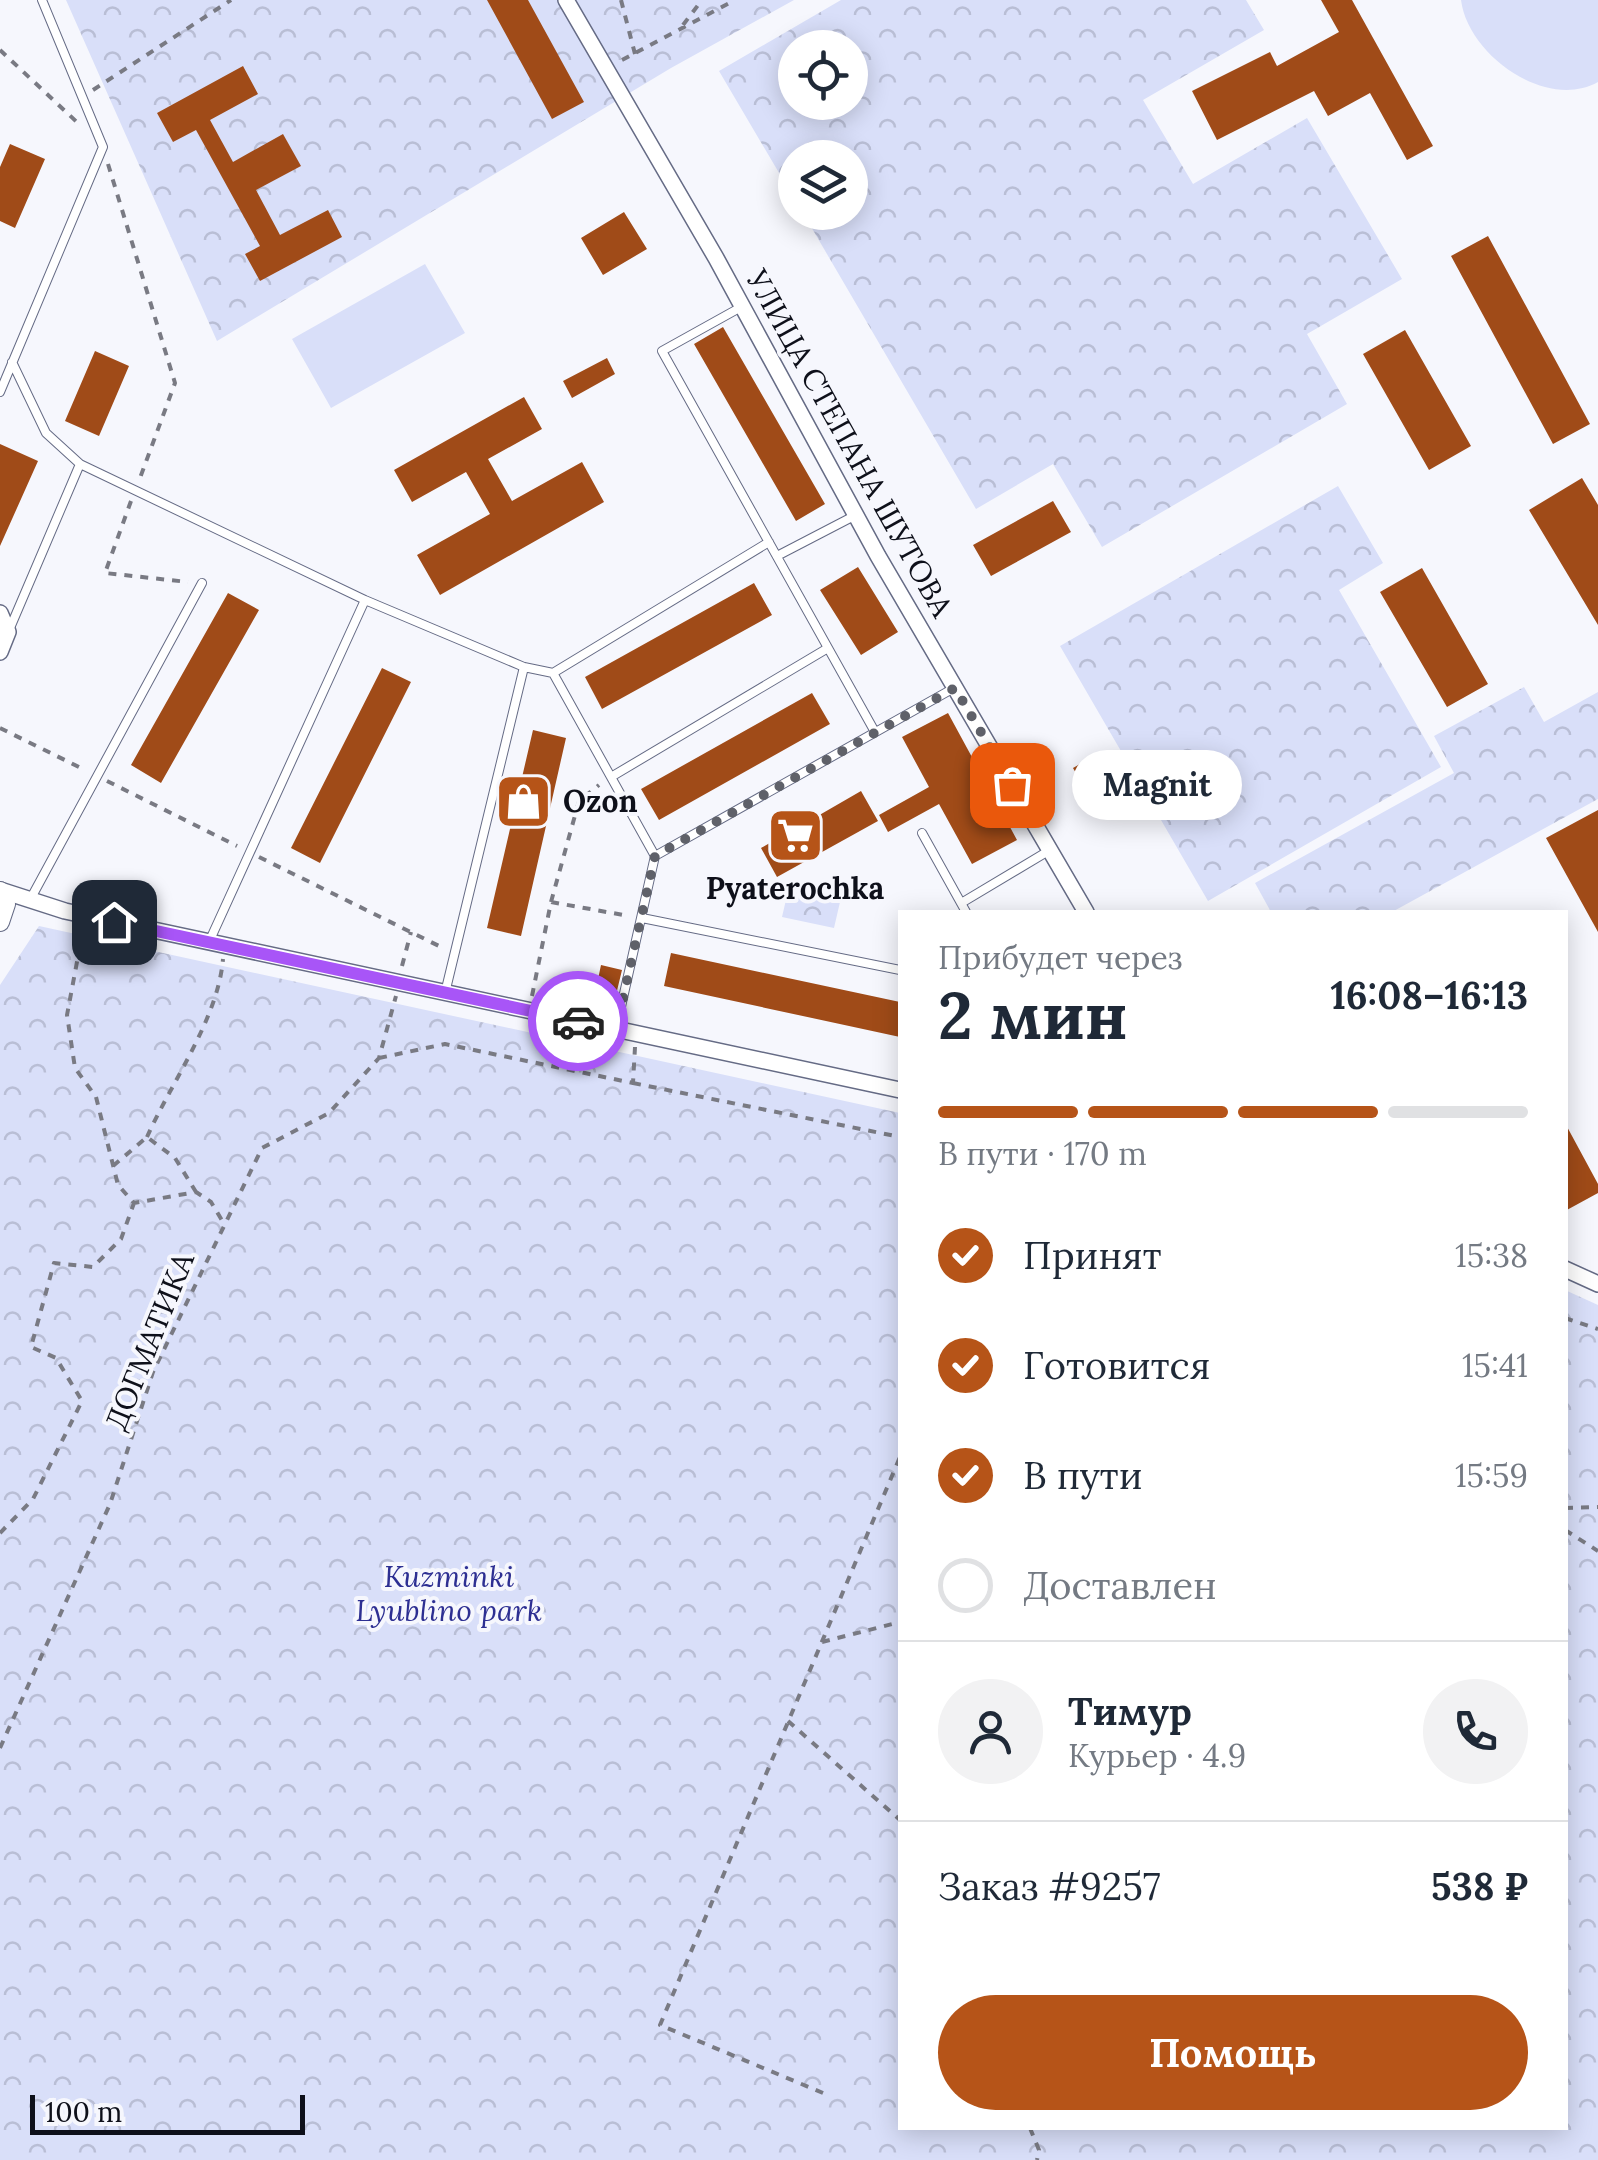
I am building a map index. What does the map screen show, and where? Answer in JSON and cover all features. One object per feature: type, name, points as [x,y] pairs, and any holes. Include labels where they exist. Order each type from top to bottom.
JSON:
[{"type":"street","name":"УЛИЦА СТЕПАНА ШУТОВА","points":[[566,0],[609,67],[856,516],[1085,910]]},
{"type":"street","points":[[0,613],[8,632],[0,652]]},
{"type":"street","points":[[0,890],[36,904],[83,915],[217,944],[400,976],[445,993],[898,1090]]},
{"type":"street","points":[[0,890],[6,904],[0,922]]},
{"type":"street","points":[[0,922],[36,904]]},
{"type":"street","points":[[1568,1270],[1598,1284]]},
{"type":"lane","points":[[0,392],[104,147],[42,0]]},
{"type":"lane","points":[[743,306],[662,351],[875,732]]},
{"type":"lane","points":[[12,362],[46,434],[80,464],[365,600],[524,667],[553,673],[769,542]]},
{"type":"lane","points":[[8,632],[80,464]]},
{"type":"lane","points":[[777,556],[856,516]]},
{"type":"lane","points":[[36,904],[94,775],[202,584]]},
{"type":"lane","points":[[217,944],[250,852],[365,600]]},
{"type":"lane","points":[[611,777],[828,648]]},
{"type":"lane","points":[[445,993],[524,667]]},
{"type":"lane","points":[[553,673],[655,856],[616,1030]]},
{"type":"lane","points":[[655,856],[955,688]]},
{"type":"lane","points":[[922,834],[965,910]]},
{"type":"lane","points":[[963,902],[1050,850]]},
{"type":"lane","points":[[642,918],[898,970]]},
{"type":"path","points":[[82,96],[231,0]]},
{"type":"path","points":[[621,0],[635,54]]},
{"type":"path","points":[[680,29],[702,0]]},
{"type":"path","points":[[609,67],[736,0]]},
{"type":"path","points":[[0,50],[104,147],[175,383],[105,573],[202,584]]},
{"type":"path","points":[[0,728],[454,954]]},
{"type":"path","points":[[529,1011],[551,902],[579,801],[611,777]]},
{"type":"path","points":[[551,902],[642,918]]},
{"type":"path","points":[[83,915],[67,1015],[76,1068],[96,1097],[118,1185],[134,1203]]},
{"type":"path","points":[[410,932],[379,1058],[444,1044],[898,1138]]},
{"type":"path","points":[[112,1168],[147,1136],[214,1005],[217,944]]},
{"type":"path","points":[[633,1083],[638,1034]]},
{"type":"path","name":"ДОГМАТИКА","points":[[0,1748],[110,1504],[153,1372],[262,1148],[330,1113],[379,1058]]},
{"type":"path","points":[[147,1136],[175,1158],[196,1192],[210,1202],[224,1222]]},
{"type":"path","points":[[134,1203],[196,1192]]},
{"type":"path","points":[[0,1533],[33,1499],[82,1401],[56,1358],[30,1348],[54,1263],[93,1266],[121,1239],[134,1203]]},
{"type":"path","points":[[1568,1319],[1598,1328]]},
{"type":"path","points":[[822,2094],[660,2025],[898,1462]]},
{"type":"path","points":[[1568,1508],[1598,1507]]},
{"type":"path","points":[[1568,1532],[1598,1552]]},
{"type":"path","points":[[822,1642],[898,1623]]},
{"type":"path","points":[[788,1721],[898,1818]]},
{"type":"path","points":[[1031,2130],[1039,2150],[1038,2160]]},
{"type":"green space","points":[[66,0],[794,0],[671,68],[217,341]]},
{"type":"green space","points":[[841,0],[1246,0],[1264,30],[1143,100],[1193,184],[1307,118],[1402,279],[1307,334],[1347,404],[1102,547],[1053,464],[976,509],[813,230],[868,230],[868,140],[778,140],[778,171],[719,71],[778,37],[778,120],[868,120],[868,30],[789,30]]},
{"type":"green space","points":[[1461,0],[1598,0],[1598,82],[1577,89],[1556,89],[1513,72],[1478,40]]},
{"type":"green space","points":[[425,264],[465,333],[331,408],[292,339]]},
{"type":"green space","points":[[1338,486],[1383,563],[1339,590],[1441,767],[1208,901],[1060,646]]},
{"type":"green space","points":[[1524,687],[1544,722],[1598,692],[1598,799],[1396,910],[1270,910],[1255,883],[1454,773],[1434,736]]},
{"type":"green space","points":[[788,891],[840,902],[834,928],[782,917]]},
{"type":"green space","name":"Kuzminki Lyublino park","points":[[39,926],[898,1113],[898,2130],[1568,2130],[1568,1291],[1598,1305],[1598,2160],[0,2160],[0,985]]},
{"type":"building","points":[[487,0],[528,0],[584,102],[552,119]]},
{"type":"building","points":[[1321,0],[1352,0],[1433,146],[1407,160],[1370,93],[1328,116],[1314,91],[1217,140],[1192,91],[1270,52],[1277,66],[1339,32]]},
{"type":"building","points":[[243,66],[258,94],[210,120],[233,162],[283,134],[301,166],[256,190],[280,235],[328,210],[342,237],[260,281],[245,254],[260,246],[196,130],[173,142],[157,113]]},
{"type":"building","points":[[10,144],[45,159],[15,228],[0,221],[0,167]]},
{"type":"building","points":[[624,212],[647,249],[603,275],[581,238]]},
{"type":"building","points":[[1488,236],[1590,424],[1553,444],[1451,256]]},
{"type":"building","points":[[723,327],[825,504],[796,521],[694,344]]},
{"type":"building","points":[[1405,330],[1471,446],[1429,470],[1363,354]]},
{"type":"building","points":[[95,351],[129,366],[99,436],[65,421]]},
{"type":"building","points":[[607,358],[615,374],[572,398],[563,381]]},
{"type":"building","points":[[524,397],[542,429],[488,459],[512,501],[582,462],[604,502],[440,595],[417,555],[490,514],[466,472],[412,502],[394,470]]},
{"type":"building","points":[[0,444],[38,461],[0,546]]},
{"type":"building","points":[[1582,478],[1598,505],[1598,625],[1529,510]]},
{"type":"building","points":[[1053,501],[1071,532],[991,576],[973,545]]},
{"type":"building","points":[[858,567],[898,632],[861,655],[820,590]]},
{"type":"building","points":[[1422,568],[1488,684],[1447,707],[1380,592]]},
{"type":"building","points":[[754,583],[772,615],[602,709],[585,677]]},
{"type":"building","points":[[228,593],[259,610],[161,783],[131,765]]},
{"type":"building","points":[[382,668],[411,682],[320,863],[291,848]]},
{"type":"building","points":[[812,693],[830,724],[659,820],[641,789]]},
{"type":"building","points":[[948,713],[1017,840],[972,864],[939,804],[888,832],[879,815],[929,787],[902,737]]},
{"type":"building","points":[[533,730],[566,738],[521,936],[487,928]]},
{"type":"building","points":[[1103,751],[1117,776],[1088,794],[1073,768]]},
{"type":"building","points":[[861,791],[878,821],[777,877],[761,848],[804,823],[802,819],[814,812],[816,817]]},
{"type":"building","points":[[1598,810],[1598,932],[1546,838]]},
{"type":"building","points":[[671,953],[898,1002],[898,1037],[664,986]]},
{"type":"building","points":[[601,965],[622,970],[614,1003],[594,998]]},
{"type":"building","points":[[1568,1129],[1598,1184],[1598,1193],[1568,1209]]},
{"type":"way so far","points":[[578,1021],[616,1030],[655,856],[955,688],[1012,785]]},
{"type":"place","name":"Magnit","points":[[1012,785]]},
{"type":"place","name":"Ozon","points":[[524,801]]},
{"type":"place","name":"Pyaterochka","points":[[795,836]]},
{"type":"route","points":[[114,922],[578,1021]]}]
